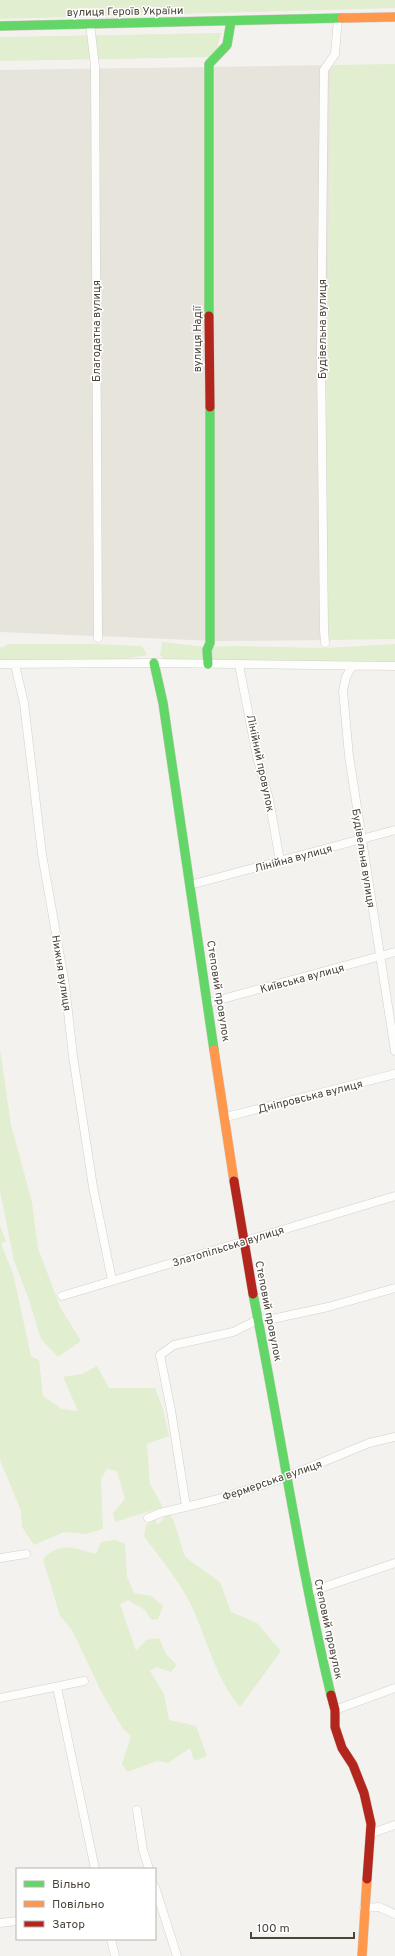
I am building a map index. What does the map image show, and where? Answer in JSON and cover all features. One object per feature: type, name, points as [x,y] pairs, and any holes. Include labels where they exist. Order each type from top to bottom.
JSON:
[{"type":"street","name":"вулиця Героїв України","points":[[0,26],[395,17]]},
{"type":"street","name":"Будівельна вулиця","points":[[325,643],[321,356],[324,70],[335,54],[338,18]]},
{"type":"street","name":"вулиця Надії","points":[[208,664],[207,650],[210,643],[209,64],[227,45],[231,21]]},
{"type":"street","name":"Благодатна вулиця","points":[[90,24],[95,66],[98,638]]},
{"type":"street","points":[[0,664],[154,663],[395,666]]},
{"type":"street","name":"Степовий провулок","points":[[154,663],[163,703],[226,1117],[243,1242],[257,1320],[266,1358],[286,1477],[335,1710],[335,1727],[342,1748],[353,1765],[364,1793],[372,1833],[368,1852],[362,1956]]},
{"type":"street","name":"Нижня вулиця","points":[[15,664],[24,703],[42,854],[65,985],[73,1056],[93,1187],[112,1280]]},
{"type":"street","name":"Лінійний провулок","points":[[239,665],[257,757],[269,799],[280,861]]},
{"type":"street","name":"Будівельна вулиця","points":[[352,666],[346,677],[343,691],[349,756],[395,1051]]},
{"type":"street","name":"Лінійна вулиця","points":[[190,885],[395,830]]},
{"type":"street","name":"Київська вулиця","points":[[208,1003],[395,952]]},
{"type":"street","name":"Дніпровська вулиця","points":[[226,1117],[395,1074]]},
{"type":"street","name":"Златопільська вулиця","points":[[62,1296],[395,1196]]},
{"type":"street","points":[[186,1506],[171,1410],[160,1355],[174,1345],[232,1332],[257,1320],[272,1319],[328,1307],[395,1288]]},
{"type":"street","name":"Фермерська вулиця","points":[[148,1518],[186,1506],[218,1499],[286,1477],[369,1443],[395,1437]]},
{"type":"street","points":[[0,1558],[26,1554]]},
{"type":"street","points":[[309,1592],[395,1563]]},
{"type":"street","points":[[0,1698],[84,1681]]},
{"type":"street","points":[[57,1687],[95,1868]]},
{"type":"street","points":[[335,1710],[395,1688]]},
{"type":"street","points":[[137,1810],[143,1850],[149,1868]]},
{"type":"street","points":[[372,1833],[395,1825]]},
{"type":"street","points":[[156,1890],[177,1956]]},
{"type":"street","points":[[364,1908],[379,1907],[395,1914]]},
{"type":"street","points":[[0,1923],[16,1921]]},
{"type":"street","points":[[111,1940],[115,1956]]},
{"type":"shaded area","points":[[331,65],[326,448],[328,640],[216,641],[0,632],[0,70]]},
{"type":"green space","points":[[0,0],[395,0],[395,8],[0,19]]},
{"type":"green space","points":[[221,33],[215,57],[0,61],[0,37]]},
{"type":"green space","points":[[395,64],[395,639],[328,640],[326,448],[331,65]]},
{"type":"green space","points":[[162,642],[205,647],[234,646],[326,648],[395,644],[395,663],[166,660],[160,655]]},
{"type":"green space","points":[[8,644],[94,644],[142,646],[147,655],[118,660],[0,660],[0,647],[2,648]]},
{"type":"green space","points":[[0,1049],[11,1125],[32,1202],[38,1248],[60,1307],[81,1341],[58,1357],[41,1339],[28,1297],[14,1261],[0,1191]]},
{"type":"green space","points":[[0,1226],[6,1241],[1,1244],[13,1273],[31,1356],[39,1360],[43,1396],[62,1409],[78,1411],[63,1377],[82,1374],[97,1366],[109,1388],[155,1388],[163,1409],[169,1436],[147,1444],[150,1484],[163,1507],[115,1522],[113,1513],[125,1499],[117,1471],[107,1469],[101,1479],[103,1529],[86,1534],[64,1532],[34,1545],[22,1527],[21,1511],[0,1460]]},
{"type":"green space","points":[[168,1513],[173,1519],[185,1557],[220,1582],[231,1612],[257,1623],[281,1651],[240,1707],[224,1684],[218,1672],[187,1597],[176,1579],[144,1536],[146,1525],[155,1520],[158,1525]]},
{"type":"green space","points":[[115,1540],[125,1544],[127,1577],[134,1593],[151,1596],[163,1606],[158,1619],[151,1620],[145,1610],[128,1600],[120,1604],[136,1651],[146,1640],[159,1638],[166,1654],[177,1665],[171,1672],[156,1667],[150,1671],[164,1694],[169,1720],[196,1726],[207,1756],[194,1761],[190,1748],[168,1763],[157,1761],[127,1772],[122,1764],[131,1736],[123,1729],[101,1691],[72,1630],[60,1616],[43,1559],[50,1553],[62,1548],[74,1548],[96,1554],[101,1542]]},
{"type":"traffic: fast","points":[[0,26],[342,18]]},
{"type":"traffic: fast","points":[[209,316],[209,64],[227,45],[231,21]]},
{"type":"traffic: fast","points":[[208,664],[207,650],[210,643],[210,407]]},
{"type":"traffic: fast","points":[[154,663],[163,703],[214,1050]]},
{"type":"traffic: fast","points":[[253,1294],[299,1545],[331,1695]]},
{"type":"traffic: slow","points":[[342,18],[395,17]]},
{"type":"traffic: slow","points":[[214,1050],[234,1181]]},
{"type":"traffic: slow","points":[[362,1956],[367,1879]]},
{"type":"traffic: jam","points":[[209,316],[210,407]]},
{"type":"traffic: jam","points":[[234,1181],[253,1294]]},
{"type":"traffic: jam","points":[[331,1695],[335,1710],[335,1727],[342,1748],[353,1765],[364,1793],[371,1824],[367,1879]]}]
